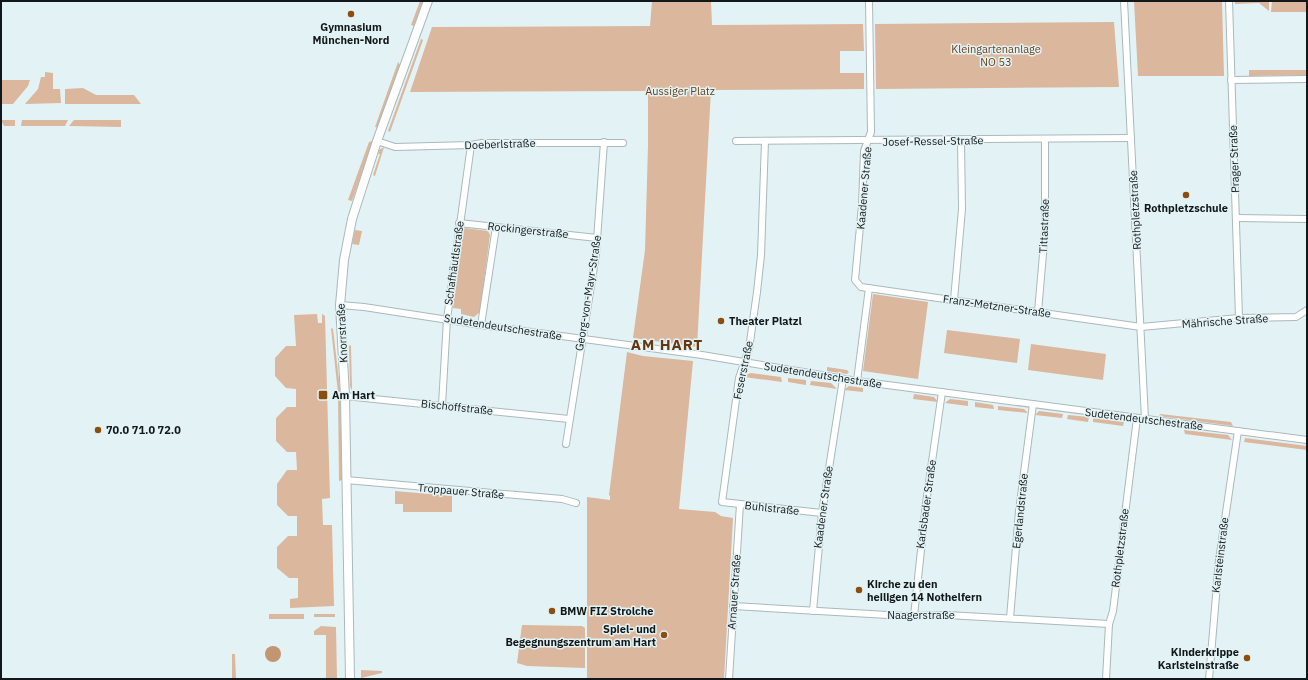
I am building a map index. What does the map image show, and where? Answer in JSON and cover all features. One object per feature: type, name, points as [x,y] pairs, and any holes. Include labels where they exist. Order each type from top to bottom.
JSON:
[{"type":"street","name":"Knorrstraße","points":[[350,679],[345,396],[340,305],[342,277],[347,239],[377,141],[428,1]]},
{"type":"street","name":"Kaadener Straße","points":[[855,280],[862,205],[864,150],[871,132],[869,1]]},
{"type":"street","name":"Rothpletzstraße","points":[[1124,1],[1146,419]]},
{"type":"street","name":"Prager Straße","points":[[1228,1],[1239,318]]},
{"type":"street","points":[[1231,80],[1307,79]]},
{"type":"street","name":"Josef-Ressel-Straße","points":[[736,142],[1131,138]]},
{"type":"street","name":"Tittastraße","points":[[1038,312],[1045,231],[1045,139]]},
{"type":"street","points":[[954,300],[962,209],[961,140]]},
{"type":"street","name":"Doeberlstraße","points":[[377,141],[395,147],[471,145],[482,142],[623,143]]},
{"type":"street","name":"Feserstraße","points":[[722,502],[743,362],[748,349],[761,255],[765,141]]},
{"type":"street","name":"Georg-von-Mayr-Straße","points":[[566,444],[597,238],[604,142]]},
{"type":"street","name":"Schafhäutlstraße","points":[[442,405],[447,319],[459,223],[471,145]]},
{"type":"street","points":[[1236,218],[1307,219]]},
{"type":"street","name":"Rockingerstraße","points":[[459,223],[597,238]]},
{"type":"street","points":[[481,325],[496,227]]},
{"type":"street","name":"Franz-Metzner-Straße","points":[[855,280],[861,287],[1141,326]]},
{"type":"street","points":[[856,381],[869,288]]},
{"type":"street","name":"Sudetendeutschestraße","points":[[340,305],[364,307],[481,325],[702,354],[856,381],[1307,440]]},
{"type":"street","name":"Mährische Straße","points":[[1141,326],[1239,318],[1296,317],[1307,310]]},
{"type":"street","name":"Kaadener Straße","points":[[813,611],[822,514],[843,379]]},
{"type":"street","name":"Karlsbader Straße","points":[[914,616],[926,504],[942,392]]},
{"type":"street","name":"Bischoffstraße","points":[[345,396],[569,419]]},
{"type":"street","name":"Egerlandstraße","points":[[1010,618],[1019,512],[1033,404]]},
{"type":"street","name":"Rothpletzstraße","points":[[1106,679],[1109,624],[1113,611],[1137,418]]},
{"type":"street","name":"Karlsteinstraße","points":[[1209,679],[1219,560],[1238,431]]},
{"type":"street","name":"Troppauer Straße","points":[[346,480],[562,499],[576,503]]},
{"type":"street","name":"Buhlstraße","points":[[722,502],[822,514]]},
{"type":"street","name":"Arnauer Straße","points":[[729,679],[740,504]]},
{"type":"street","name":"Naagerstraße","points":[[733,606],[914,616],[947,615],[1109,624]]},
{"type":"green space","points":[[420,1],[423,1],[414,26],[411,25]]},
{"type":"green space","name":"Aussiger Platz","points":[[652,1],[711,1],[712,25],[863,24],[864,51],[840,51],[840,73],[864,73],[864,89],[711,90],[697,347],[633,338],[645,250],[648,91],[410,92],[432,27],[650,26]]},
{"type":"green space","points":[[1134,1],[1222,1],[1224,76],[1138,76]]},
{"type":"green space","points":[[1235,1],[1269,1],[1269,11],[1259,3],[1235,4]]},
{"type":"green space","points":[[1272,1],[1307,1],[1307,12],[1271,12]]},
{"type":"green space","name":"Kleingartenanlage NO 53","points":[[1114,22],[1119,87],[876,89],[875,24]]},
{"type":"green space","points":[[421,39],[423,40],[390,132],[388,131]]},
{"type":"green space","points":[[398,62],[400,65],[378,128],[375,127]]},
{"type":"green space","points":[[1249,70],[1307,70],[1307,75],[1249,76]]},
{"type":"green space","points":[[45,72],[53,73],[53,89],[60,89],[61,103],[25,104],[38,89],[41,77],[45,77]]},
{"type":"green space","points":[[1,80],[30,80],[28,86],[13,104],[1,104]]},
{"type":"green space","points":[[83,88],[96,95],[134,95],[141,104],[65,104],[65,89]]},
{"type":"green space","points":[[1,120],[15,120],[15,126],[4,126]]},
{"type":"green space","points":[[22,120],[68,120],[65,126],[21,126]]},
{"type":"green space","points":[[74,120],[121,120],[121,127],[69,126]]},
{"type":"green space","points":[[369,142],[373,142],[352,201],[348,200]]},
{"type":"green space","points":[[384,147],[375,176],[373,175],[380,154],[378,154],[379,150]]},
{"type":"green space","points":[[465,228],[488,231],[490,235],[480,312],[474,317],[461,314],[461,309],[453,308],[462,231]]},
{"type":"green space","points":[[355,230],[362,231],[359,245],[352,244]]},
{"type":"green space","points":[[873,294],[928,302],[918,379],[863,371]]},
{"type":"green space","points":[[317,314],[318,323],[322,323],[322,314],[325,316],[330,498],[322,499],[323,525],[332,525],[334,606],[290,608],[290,599],[298,598],[298,578],[289,578],[277,568],[277,547],[288,536],[297,536],[297,516],[288,516],[277,505],[277,484],[287,470],[297,470],[296,452],[287,452],[276,441],[276,418],[287,407],[296,407],[296,389],[286,388],[275,376],[275,358],[286,346],[296,346],[294,315]]},
{"type":"green space","points":[[331,328],[333,329],[340,389],[342,480],[339,481],[338,393]]},
{"type":"green space","points":[[947,330],[1020,339],[1017,363],[944,353]]},
{"type":"green space","points":[[1031,344],[1106,354],[1103,380],[1028,370]]},
{"type":"green space","points":[[351,345],[352,391],[350,386],[349,346]]},
{"type":"green space","points":[[627,352],[643,356],[693,361],[679,509],[715,512],[721,516],[733,518],[724,679],[587,679],[587,497],[610,500],[609,495]]},
{"type":"green space","points":[[827,367],[847,370],[849,372],[847,374],[827,371]]},
{"type":"green space","points":[[751,373],[781,377],[782,382],[744,377],[745,375]]},
{"type":"green space","points":[[788,378],[806,380],[806,385],[788,382]]},
{"type":"green space","points":[[811,381],[831,383],[837,389],[810,385]]},
{"type":"green space","points":[[849,386],[863,388],[863,392],[844,390]]},
{"type":"green space","points":[[914,394],[934,397],[938,402],[913,399]]},
{"type":"green space","points":[[950,399],[968,401],[968,406],[945,403]]},
{"type":"green space","points":[[975,402],[993,405],[994,409],[975,407]]},
{"type":"green space","points":[[998,406],[1024,409],[1028,413],[998,410]]},
{"type":"green space","points":[[1039,411],[1063,414],[1062,418],[1035,415]]},
{"type":"green space","points":[[1160,414],[1231,422],[1233,426],[1159,416]]},
{"type":"green space","points":[[1068,415],[1089,417],[1088,422],[1067,419]]},
{"type":"green space","points":[[1093,418],[1124,422],[1123,426],[1093,422]]},
{"type":"green space","points":[[1184,430],[1228,435],[1232,440],[1185,434]]},
{"type":"green space","points":[[1245,438],[1307,446],[1307,450],[1244,442]]},
{"type":"green space","points":[[395,491],[452,496],[452,512],[403,512],[403,504],[395,504]]},
{"type":"green space","points":[[269,614],[304,614],[304,619],[269,619]]},
{"type":"green space","points":[[314,614],[335,614],[335,617],[314,617]]},
{"type":"green space","points":[[522,625],[582,626],[585,628],[585,668],[527,666],[517,663]]},
{"type":"green space","points":[[321,626],[336,627],[337,679],[326,679],[326,635],[314,635],[314,631]]},
{"type":"green space","points":[[232,654],[235,654],[236,679],[232,679]]},
{"type":"green space","points":[[361,670],[382,671],[382,673],[361,678]]},
{"type":"shaded area","points":[[270,646],[276,646],[281,651],[279,660],[276,662],[270,662],[265,657],[265,651]]},
{"type":"place","name":"Gymnasium München-Nord","points":[[351,14]]},
{"type":"place","name":"Rothpletzschule","points":[[1186,195]]},
{"type":"place","name":"Theater Platzl","points":[[721,321]]},
{"type":"place","name":"Am Hart","points":[[323,395]]},
{"type":"place","name":"70.0 71.0 72.0","points":[[98,430]]},
{"type":"place","name":"Kirche zu den heiligen 14 Nothelfern","points":[[859,590]]},
{"type":"place","name":"BMW FIZ Strolche","points":[[552,611]]},
{"type":"place","name":"Spiel- und Begegnungszentrum am Hart","points":[[664,635]]},
{"type":"place","name":"Kinderkrippe Karlsteinstraße","points":[[1247,658]]},
{"type":"district","name":"AM HART","points":[[667,345]]}]
